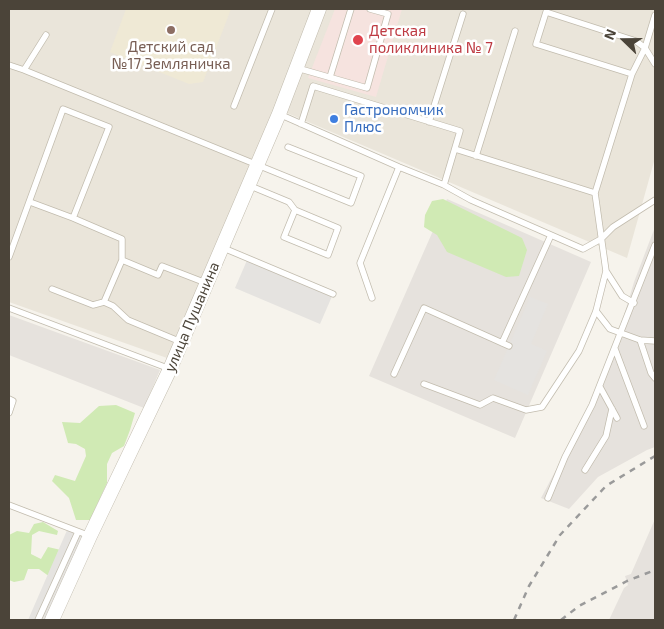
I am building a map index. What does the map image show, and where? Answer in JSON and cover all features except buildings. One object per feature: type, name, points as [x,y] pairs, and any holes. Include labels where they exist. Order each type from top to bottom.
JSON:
[{"type":"street","name":"улица Пушанина","points":[[52,620],[84,534],[170,368],[279,114],[319,9]]},
{"type":"lane","points":[[234,106],[272,9]]},
{"type":"lane","points":[[330,77],[351,9]]},
{"type":"lane","points":[[296,68],[367,88],[388,14],[370,9]]},
{"type":"lane","points":[[632,74],[536,44],[546,11],[636,41],[645,48],[655,64]]},
{"type":"lane","points":[[429,122],[464,14]]},
{"type":"lane","points":[[424,384],[480,405],[493,398],[526,410],[542,407],[579,351],[596,311],[606,271],[595,193],[632,74],[645,48],[655,15]]},
{"type":"lane","points":[[476,156],[515,31]]},
{"type":"lane","points":[[24,70],[46,35]]},
{"type":"lane","points":[[9,64],[351,203],[361,176],[288,147]]},
{"type":"lane","points":[[301,124],[313,86],[460,131],[444,185]]},
{"type":"lane","points":[[9,257],[64,110],[109,127],[73,218]]},
{"type":"lane","points":[[279,114],[444,185],[471,200],[583,249],[601,239],[613,227],[655,200]]},
{"type":"lane","points":[[455,149],[595,193]]},
{"type":"lane","points":[[372,298],[360,263],[399,167]]},
{"type":"lane","points":[[248,185],[289,202],[295,210],[338,228],[328,255],[284,237],[295,210]]},
{"type":"lane","points":[[30,202],[122,239],[122,260],[104,302]]},
{"type":"lane","points":[[502,343],[551,235]]},
{"type":"lane","points":[[548,498],[565,457],[600,387],[655,245]]},
{"type":"lane","points":[[222,247],[333,294]]},
{"type":"lane","points":[[122,260],[158,275],[162,266],[206,283]]},
{"type":"lane","points":[[606,271],[622,296],[634,303]]},
{"type":"lane","points":[[52,290],[93,305],[104,302],[113,306],[128,320],[181,342]]},
{"type":"lane","points":[[9,308],[170,368]]},
{"type":"lane","points":[[394,374],[424,308],[509,346]]},
{"type":"lane","points":[[596,311],[610,329],[640,340],[655,341]]},
{"type":"lane","points":[[640,340],[651,373],[655,378]]},
{"type":"lane","points":[[615,349],[644,426]]},
{"type":"lane","points":[[600,387],[616,418]]},
{"type":"lane","points":[[9,399],[14,400],[9,413]]},
{"type":"lane","points":[[585,470],[606,436],[612,409]]},
{"type":"lane","points":[[9,505],[84,534],[38,620]]},
{"type":"shaded area","points":[[9,9],[655,9],[655,158],[627,258],[280,110],[167,358],[9,302]]},
{"type":"shaded area","name":"Детский сад №17 Земляничка","points":[[126,9],[231,9],[203,82],[189,84],[110,52]]},
{"type":"shaded area","name":"Детская поликлиника № 7","points":[[335,9],[402,9],[376,97],[308,78]]},
{"type":"shaded area","points":[[447,199],[591,262],[515,438],[369,376]]},
{"type":"shaded area","points":[[655,227],[655,447],[598,477],[569,509],[541,498],[582,421],[615,345],[634,282]]},
{"type":"shaded area","points":[[248,258],[333,294],[320,324],[235,288]]},
{"type":"shaded area","points":[[530,297],[548,304],[531,344],[547,351],[528,395],[494,380]]},
{"type":"shaded area","points":[[9,315],[160,370],[144,408],[9,355]]},
{"type":"shaded area","points":[[655,519],[655,620],[609,620],[624,588],[628,585],[625,576],[631,574]]},
{"type":"shaded area","points":[[68,528],[85,535],[46,620],[28,620]]},
{"type":"green space","points":[[443,199],[522,238],[527,250],[519,276],[506,277],[447,252],[437,235],[424,227],[425,215],[432,201]]},
{"type":"green space","points":[[116,405],[135,413],[130,430],[124,446],[112,453],[107,464],[107,483],[90,520],[76,520],[69,498],[52,481],[55,475],[75,481],[86,456],[85,449],[76,444],[68,443],[62,422],[80,423],[99,406]]},
{"type":"green space","points":[[43,522],[58,531],[57,535],[39,531],[32,535],[31,554],[41,559],[48,547],[61,550],[50,577],[39,569],[28,569],[24,580],[14,582],[9,580],[9,535],[17,531],[29,533],[34,524]]},
{"type":"railway","points":[[514,620],[529,586],[560,535],[606,486],[655,456]]},
{"type":"railway","points":[[561,620],[579,606],[627,581],[655,570]]},
{"type":"place","name":"Детский сад №17 Земляничка","points":[[171,30]]},
{"type":"place","name":"Детская поликлиника № 7","points":[[358,40]]},
{"type":"place","name":"Гастрономчик Плюс","points":[[334,119]]}]
